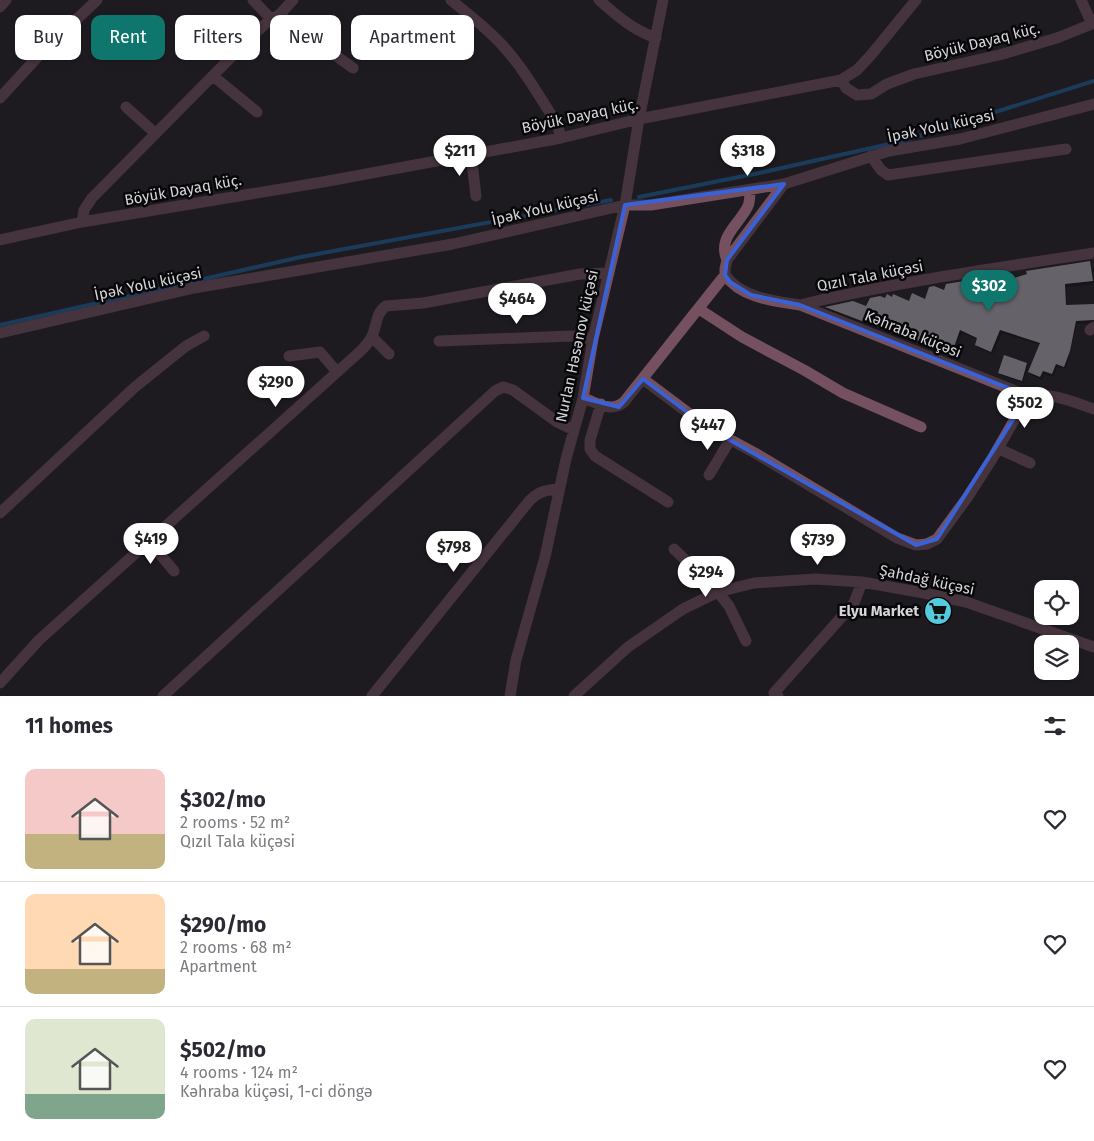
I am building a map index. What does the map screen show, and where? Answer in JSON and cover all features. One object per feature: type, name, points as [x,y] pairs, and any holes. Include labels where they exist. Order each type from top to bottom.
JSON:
[{"type":"street","points":[[0,7],[6,0]]},
{"type":"street","points":[[0,98],[43,51],[97,0]]},
{"type":"street","points":[[253,0],[272,15]]},
{"type":"street","points":[[277,15],[293,0]]},
{"type":"street","points":[[451,0],[484,26],[522,68],[558,126],[560,138]]},
{"type":"street","points":[[599,0],[630,26],[656,38]]},
{"type":"street","name":"Nurlan Həsənov küçəsi","points":[[510,696],[516,660],[545,557],[558,489],[584,398],[593,339],[625,205],[663,0]]},
{"type":"street","points":[[840,80],[857,70],[871,56],[916,0]]},
{"type":"street","points":[[1081,0],[1093,23]]},
{"type":"street","points":[[82,222],[84,210],[92,198],[213,76],[270,22]]},
{"type":"street","name":"Böyük Dayaq küç.","points":[[0,240],[82,222],[324,182],[560,138],[640,119],[840,80],[846,88],[857,94],[871,94],[887,84],[914,74],[980,60],[1057,38],[1093,23]]},
{"type":"street","points":[[341,60],[353,68]]},
{"type":"street","points":[[213,76],[257,112]]},
{"type":"street","name":"İpək Yolu küçəsi","points":[[0,333],[194,288],[453,244],[625,205],[651,204],[784,184],[889,151],[960,139],[1094,104]]},
{"type":"street","points":[[126,107],[155,134]]},
{"type":"street","points":[[872,156],[881,170],[888,175],[1066,149]]},
{"type":"street","points":[[470,154],[476,196]]},
{"type":"street","points":[[584,398],[612,408],[619,407],[725,275],[727,260],[784,184]]},
{"type":"street","points":[[727,260],[724,249],[726,240],[750,202],[750,190]]},
{"type":"street","name":"Qızıl Tala küçəsi","points":[[800,305],[950,275],[1094,252]]},
{"type":"street","points":[[0,682],[40,640],[355,356],[372,337],[379,313],[386,306],[423,303],[580,274],[609,273]]},
{"type":"street","name":"Kəhraba küçəsi","points":[[725,275],[730,282],[751,295],[800,305],[1028,396],[1048,395],[1094,410]]},
{"type":"street","points":[[699,309],[742,337],[843,393],[921,427]]},
{"type":"street","points":[[0,513],[134,387],[186,346],[204,336]]},
{"type":"street","points":[[439,341],[571,336],[593,339]]},
{"type":"street","points":[[372,337],[389,354]]},
{"type":"street","points":[[289,356],[320,352],[337,372]]},
{"type":"street","points":[[643,379],[684,411],[730,440],[897,538],[916,545],[927,544],[937,539],[967,498],[1028,396]]},
{"type":"street","points":[[163,696],[495,390],[503,387],[513,390],[557,422],[574,430]]},
{"type":"street","points":[[601,404],[590,440],[590,449],[595,456],[668,502]]},
{"type":"street","points":[[709,475],[730,440]]},
{"type":"street","points":[[998,449],[1030,463]]},
{"type":"street","points":[[372,696],[530,500],[539,492],[558,489]]},
{"type":"street","points":[[149,542],[174,571]]},
{"type":"street","points":[[674,549],[718,592],[729,606],[746,641]]},
{"type":"street","name":"Şahdağ küçəsi","points":[[574,696],[628,647],[682,609],[718,592],[754,583],[815,579],[862,582],[966,602],[1094,647]]},
{"type":"street","points":[[774,695],[854,603],[862,582]]},
{"type":"highlighted area","points":[[784,184],[727,260],[725,275],[730,282],[751,295],[800,305],[1028,396],[937,539],[916,545],[707,427],[643,379],[619,407],[583,398],[625,205]]},
{"type":"building","points":[[1090,261],[1093,281],[1065,284],[1066,305],[1094,304],[1094,320],[1076,321],[1070,351],[1064,367],[1056,364],[1052,374],[1043,371],[1040,377],[1028,372],[1040,343],[1000,330],[991,352],[975,345],[977,338],[960,330],[953,350],[925,339],[924,343],[909,337],[909,339],[825,307],[853,301],[866,306],[870,298],[880,296],[885,298],[887,294],[892,297],[893,294],[909,301],[912,293],[925,299],[929,287],[934,286],[944,290],[946,284],[1006,274],[1008,280],[1027,274],[1026,271]]},
{"type":"building","points":[[1004,355],[1027,363],[1022,381],[998,373]]},
{"type":"waterway","points":[[639,197],[903,141],[1094,81]]},
{"type":"waterway","points":[[0,325],[301,257],[611,200]]},
{"type":"place","name":"Elyu Market","points":[[938,611]]}]
